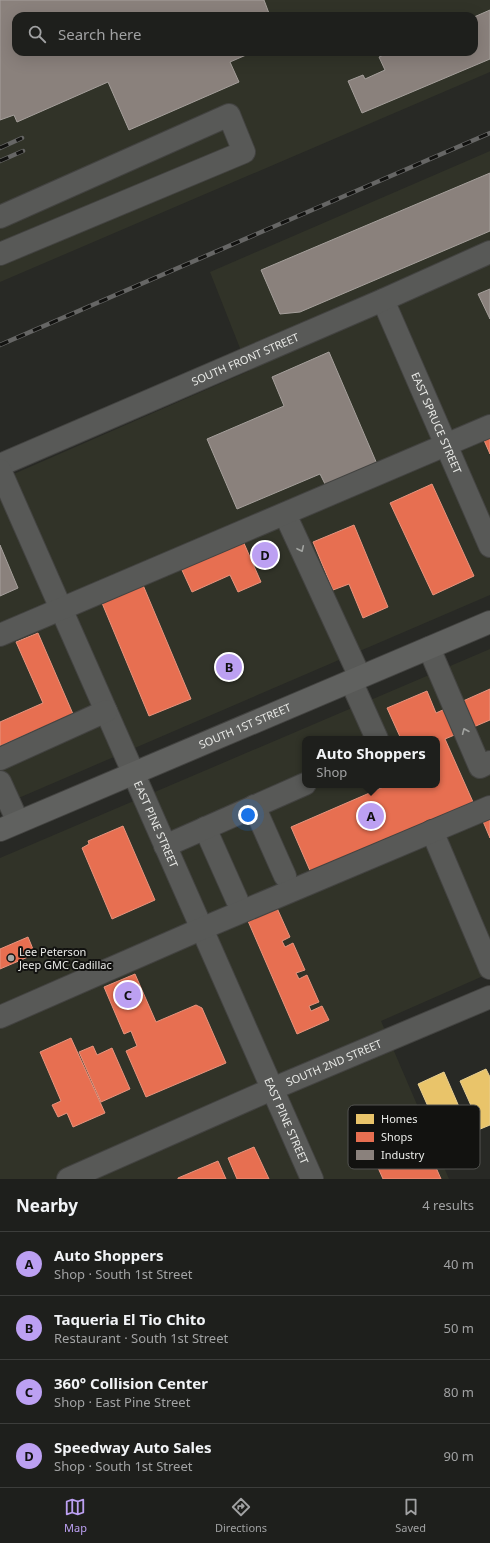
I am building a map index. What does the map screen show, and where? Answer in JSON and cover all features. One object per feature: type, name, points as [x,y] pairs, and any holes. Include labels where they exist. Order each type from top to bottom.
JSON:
[{"type":"main road","name":"SOUTH 1ST STREET","points":[[9,826],[490,622]]},
{"type":"street","points":[[0,217],[229,115],[244,152],[0,254]]},
{"type":"street","name":"SOUTH FRONT STREET","points":[[0,465],[383,300],[490,252]]},
{"type":"street","name":"EAST SPRUCE STREET","points":[[383,300],[490,546]]},
{"type":"street","points":[[0,635],[490,426]]},
{"type":"street","name":"EAST PINE STREET","points":[[0,470],[132,773],[312,1179]]},
{"type":"street","points":[[285,514],[355,679],[376,736]]},
{"type":"street","points":[[429,648],[485,764]]},
{"type":"street","points":[[0,759],[106,711]]},
{"type":"street","points":[[0,782],[9,826]]},
{"type":"street","points":[[165,846],[302,785]]},
{"type":"street","points":[[254,806],[285,876]]},
{"type":"street","points":[[0,1018],[201,929],[490,807]]},
{"type":"street","points":[[205,828],[238,900]]},
{"type":"street","points":[[432,831],[490,968]]},
{"type":"street","name":"SOUTH 2ND STREET","points":[[68,1179],[490,997]]},
{"type":"shaded area","points":[[0,0],[490,0],[490,72],[0,282]]},
{"type":"shaded area","points":[[490,151],[490,595],[0,806],[0,480],[249,371],[210,272]]},
{"type":"shaded area","points":[[490,649],[490,973],[381,1021],[417,1105],[348,1105],[348,1169],[445,1169],[449,1179],[0,1179],[0,858]]},
{"type":"building: Homes","points":[[486,1069],[490,1077],[490,1125],[480,1129],[480,1105],[471,1105],[460,1081]]},
{"type":"building: Homes","points":[[444,1072],[458,1105],[427,1105],[418,1084]]},
{"type":"building: Shops","points":[[490,435],[490,454],[483,438]]},
{"type":"building: Shops","points":[[432,484],[474,576],[433,595],[390,503]]},
{"type":"building: Shops","points":[[354,525],[388,607],[363,618],[349,584],[333,590],[313,542]]},
{"type":"building: Shops","points":[[243,541],[261,582],[238,592],[230,575],[192,592],[181,568]]},
{"type":"building: Shops","points":[[143,585],[191,699],[149,716],[102,603]]},
{"type":"building: Shops","points":[[38,633],[73,714],[0,746],[0,722],[43,703],[16,642]]},
{"type":"building: Shops","points":[[490,689],[490,720],[445,739],[473,802],[311,873],[291,827],[381,788],[440,788],[440,736],[400,736],[387,708],[427,691],[436,713]]},
{"type":"building: Shops","points":[[490,815],[490,838],[482,819]]},
{"type":"building: Shops","points":[[123,826],[155,900],[112,919],[82,848],[89,844],[88,841]]},
{"type":"building: Shops","points":[[277,908],[290,937],[282,941],[285,947],[293,943],[305,970],[296,973],[299,979],[307,975],[319,1002],[309,1006],[311,1011],[322,1006],[329,1020],[297,1034],[248,921]]},
{"type":"building: Shops","points":[[28,937],[35,954],[0,969],[0,949]]},
{"type":"building: Shops","points":[[135,974],[156,1022],[196,1005],[202,1008],[226,1063],[146,1097],[126,1051],[137,1046],[131,1031],[124,1034],[104,987]]},
{"type":"building: Shops","points":[[71,1038],[105,1113],[73,1127],[67,1113],[58,1117],[52,1105],[61,1101],[40,1052]]},
{"type":"building: Shops","points":[[93,1046],[97,1055],[112,1048],[130,1089],[101,1102],[79,1052]]},
{"type":"building: Shops","points":[[254,1147],[269,1179],[237,1179],[228,1158]]},
{"type":"building: Shops","points":[[218,1161],[226,1179],[178,1179],[178,1178]]},
{"type":"building: Shops","points":[[379,1169],[437,1169],[441,1179],[383,1179]]},
{"type":"building: Industry","points":[[0,0],[264,0],[268,12],[12,12],[12,56],[244,56],[230,62],[239,82],[129,130],[108,82],[17,122],[14,115],[0,120]]},
{"type":"building: Industry","points":[[490,10],[490,59],[362,113],[348,81],[363,75],[365,79],[385,70],[379,57],[381,56],[478,56],[478,15]]},
{"type":"building: Industry","points":[[490,173],[490,231],[300,312],[280,314],[261,270]]},
{"type":"building: Industry","points":[[490,289],[490,319],[478,294]]},
{"type":"building: Industry","points":[[329,352],[377,464],[326,486],[320,474],[237,509],[207,439],[284,406],[272,377]]},
{"type":"building: Industry","points":[[0,545],[18,588],[0,596]]},
{"type":"railway","points":[[0,345],[490,133]]},
{"type":"railway","points":[[0,148],[22,138]]},
{"type":"railway","points":[[0,161],[23,151]]},
{"type":"place","name":"Speedway Auto Sales","points":[[265,555]]},
{"type":"place","name":"Taqueria El Tio Chito","points":[[229,667]]},
{"type":"place","name":"Auto Shoppers","points":[[371,816]]},
{"type":"place","name":"Lee Peterson Jeep GMC Cadillac","points":[[11,958]]},
{"type":"place","name":"360° Collision Center","points":[[128,995]]}]
